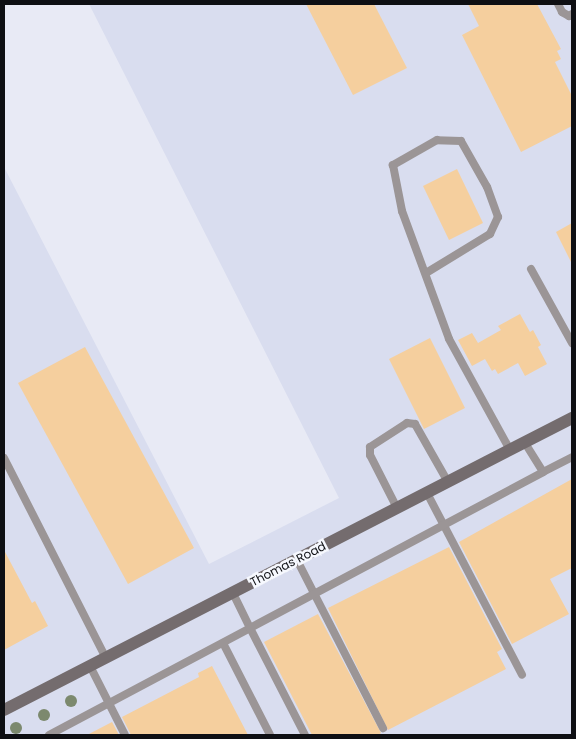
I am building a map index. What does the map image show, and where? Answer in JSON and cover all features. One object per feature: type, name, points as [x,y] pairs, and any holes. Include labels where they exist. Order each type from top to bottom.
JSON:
[{"type":"street","name":"Thomas Road","points":[[4,710],[572,418]]},
{"type":"lane","points":[[558,4],[562,12],[569,16],[572,14]]},
{"type":"lane","points":[[426,273],[490,234],[498,218],[487,187],[461,141],[437,140],[393,165],[402,211],[449,339],[510,450]]},
{"type":"lane","points":[[531,268],[572,343]]},
{"type":"lane","points":[[397,508],[370,455],[370,447],[407,423],[415,424],[448,482]]},
{"type":"lane","points":[[525,443],[543,472]]},
{"type":"lane","points":[[49,735],[572,457]]},
{"type":"lane","points":[[4,458],[106,658]]},
{"type":"lane","points":[[427,493],[522,675]]},
{"type":"lane","points":[[297,560],[383,728]]},
{"type":"lane","points":[[233,593],[305,735]]},
{"type":"lane","points":[[223,643],[270,735]]},
{"type":"lane","points":[[90,666],[125,735]]},
{"type":"shaded area","points":[[89,4],[572,4],[572,735],[4,735],[4,167],[209,564],[339,498]]},
{"type":"building","points":[[306,4],[374,4],[407,68],[353,95]]},
{"type":"building","points":[[468,4],[537,4],[561,49],[557,51],[561,59],[555,62],[572,96],[572,126],[521,152],[462,35],[479,26]]},
{"type":"building","points":[[457,169],[483,223],[449,240],[423,186]]},
{"type":"building","points":[[572,223],[572,264],[556,232]]},
{"type":"building","points":[[520,314],[530,332],[533,330],[541,345],[538,347],[547,364],[525,376],[518,363],[498,374],[495,369],[492,371],[485,359],[472,366],[458,340],[472,333],[478,343],[501,330],[498,326]]},
{"type":"building","points":[[430,338],[465,408],[424,429],[389,359]]},
{"type":"building","points":[[85,347],[194,548],[128,584],[18,383]]},
{"type":"building","points":[[572,479],[572,568],[550,579],[569,614],[512,644],[459,542]]},
{"type":"building","points":[[449,547],[502,649],[497,652],[506,669],[388,730],[328,608]]},
{"type":"building","points":[[4,550],[32,603],[35,601],[48,626],[4,650]]},
{"type":"building","points":[[318,614],[381,733],[378,735],[312,735],[264,642]]},
{"type":"building","points":[[212,666],[248,735],[131,735],[122,717],[199,677],[198,673]]},
{"type":"building","points":[[112,722],[119,735],[87,735]]}]
